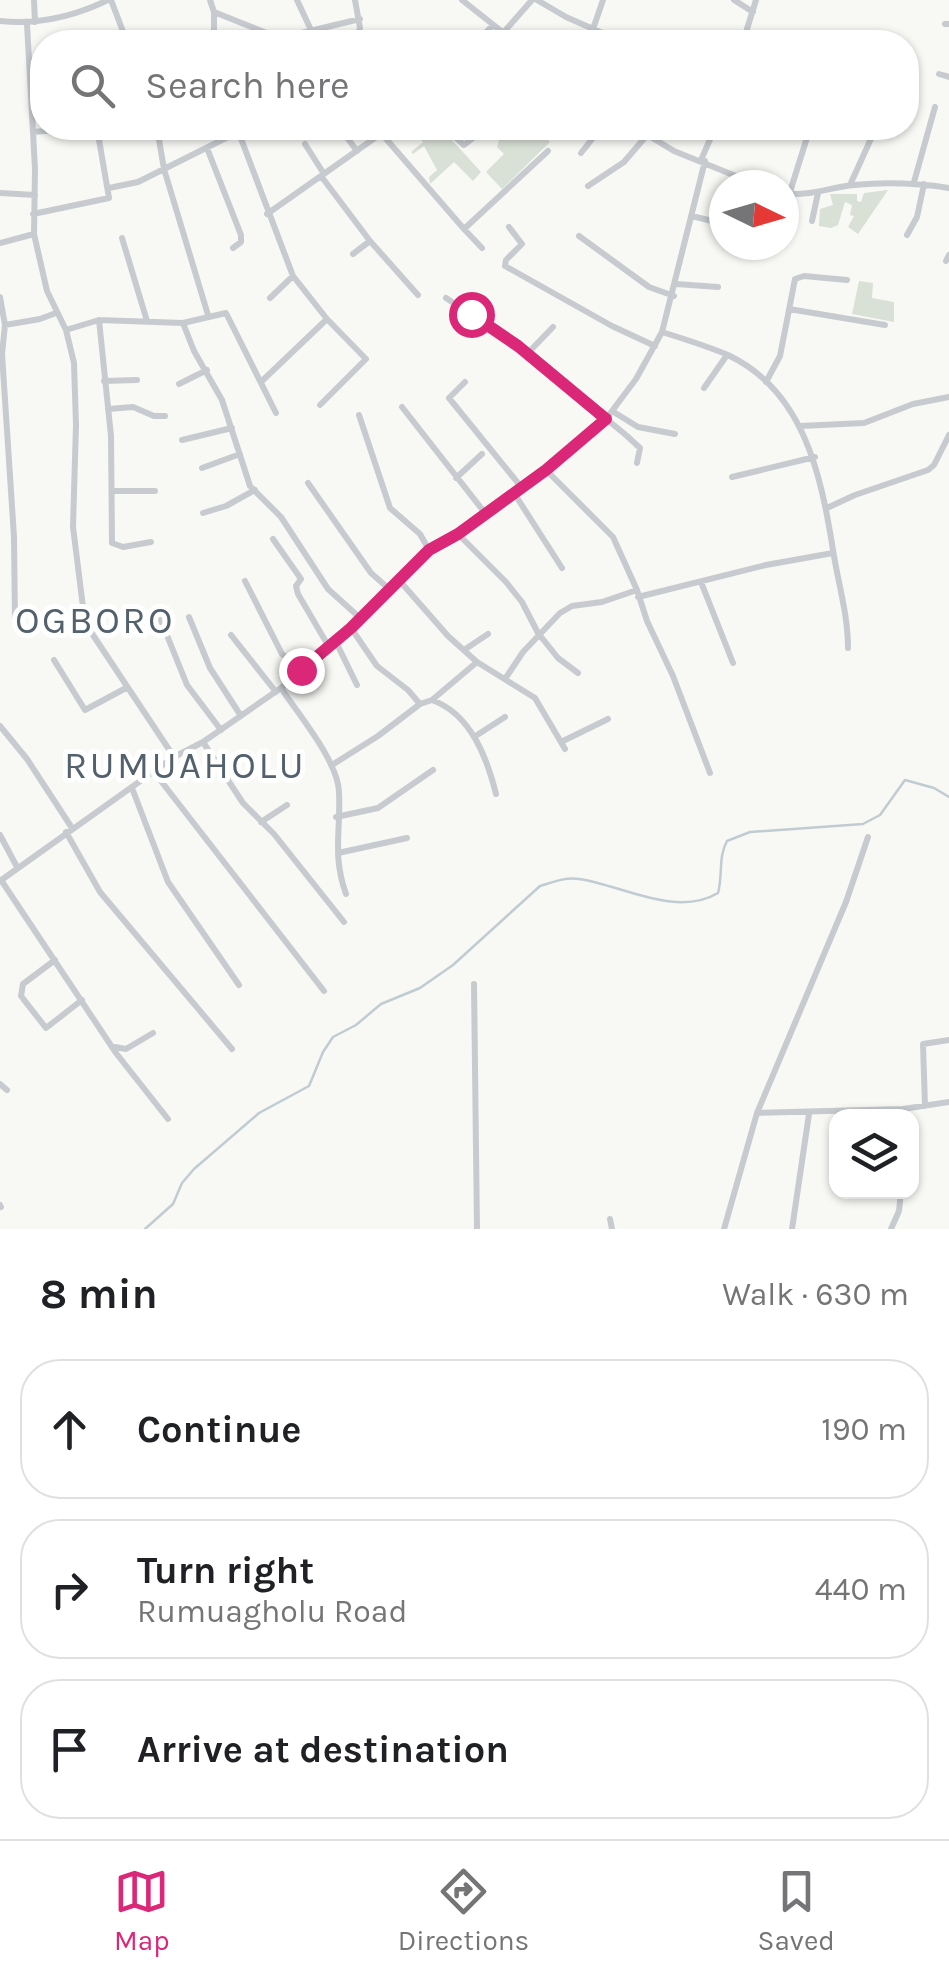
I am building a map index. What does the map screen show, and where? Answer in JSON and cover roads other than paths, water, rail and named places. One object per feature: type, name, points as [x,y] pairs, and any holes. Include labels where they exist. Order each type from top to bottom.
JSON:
[{"type":"street","points":[[31,30],[34,0]]},
{"type":"street","points":[[0,21],[31,23],[88,10],[110,0],[122,30]]},
{"type":"street","points":[[210,0],[214,30]]},
{"type":"street","points":[[296,0],[311,30],[360,19]]},
{"type":"street","points":[[354,0],[360,19],[358,30]]},
{"type":"street","points":[[462,0],[499,30]]},
{"type":"street","points":[[506,30],[539,1],[593,29],[602,0]]},
{"type":"street","points":[[734,0],[753,12]]},
{"type":"street","points":[[747,30],[756,0]]},
{"type":"street","points":[[214,12],[259,30]]},
{"type":"street","points":[[488,30],[492,25]]},
{"type":"street","points":[[939,74],[949,77]]},
{"type":"street","points":[[914,182],[935,107]]},
{"type":"street","points":[[33,140],[34,234],[41,269],[66,330],[74,363],[74,553],[85,623],[174,757]]},
{"type":"street","points":[[34,214],[109,198],[99,140]]},
{"type":"street","points":[[159,140],[164,169],[208,315]]},
{"type":"street","points":[[109,188],[138,182],[221,140]]},
{"type":"street","points":[[241,140],[293,276],[366,359],[320,406]]},
{"type":"street","points":[[349,140],[357,151]]},
{"type":"street","points":[[267,214],[371,140]]},
{"type":"street","points":[[392,140],[482,248]]},
{"type":"street","points":[[581,153],[592,140]]},
{"type":"street","points":[[588,186],[624,162],[643,140]]},
{"type":"street","points":[[655,140],[724,170]]},
{"type":"street","points":[[168,1119],[110,1043],[0,880],[174,757],[203,742],[278,690],[351,628],[429,550],[458,534],[546,470],[609,415],[662,332],[711,140]]},
{"type":"street","points":[[795,170],[806,140]]},
{"type":"street","points":[[850,185],[870,140]]},
{"type":"street","points":[[305,144],[370,241],[418,295]]},
{"type":"street","points":[[207,148],[241,235],[241,242],[233,248]]},
{"type":"street","points":[[464,229],[548,151]]},
{"type":"street","points":[[907,235],[917,217],[924,184]]},
{"type":"street","points":[[799,194],[850,185],[948,185]]},
{"type":"street","points":[[0,193],[35,195]]},
{"type":"street","points":[[812,221],[818,193]]},
{"type":"street","points":[[692,216],[709,220]]},
{"type":"street","points":[[509,227],[522,244],[504,266],[596,318],[656,346]]},
{"type":"street","points":[[0,243],[34,234]]},
{"type":"street","points":[[579,236],[649,286],[674,296]]},
{"type":"street","points":[[122,238],[147,321]]},
{"type":"street","points":[[353,254],[370,241]]},
{"type":"street","points":[[270,298],[293,276]]},
{"type":"street","points":[[766,382],[780,356],[797,276],[847,280]]},
{"type":"street","points":[[676,284],[718,287]]},
{"type":"street","points":[[0,297],[15,621]]},
{"type":"street","points":[[446,298],[609,415],[640,448],[637,463]]},
{"type":"street","points":[[789,309],[885,325]]},
{"type":"street","points":[[66,330],[99,320],[182,322],[226,312],[276,413]]},
{"type":"street","points":[[4,325],[40,320],[56,313]]},
{"type":"street","points":[[262,381],[327,318]]},
{"type":"street","points":[[99,320],[108,409],[113,545],[123,548],[152,542]]},
{"type":"street","points":[[182,322],[232,428],[246,476],[281,517],[328,589],[359,618]]},
{"type":"street","points":[[527,354],[553,327]]},
{"type":"street","points":[[662,332],[727,355],[766,382],[800,426],[814,458],[827,508],[846,607],[848,648]]},
{"type":"street","points":[[704,388],[727,355]]},
{"type":"street","points":[[179,384],[207,370]]},
{"type":"street","points":[[104,381],[137,380]]},
{"type":"street","points":[[465,382],[449,398],[522,488]]},
{"type":"street","points":[[800,426],[864,423],[913,404],[949,397]]},
{"type":"street","points":[[108,409],[133,407],[165,416]]},
{"type":"street","points":[[402,407],[485,513]]},
{"type":"street","points":[[359,415],[390,508],[420,534],[429,550]]},
{"type":"street","points":[[609,415],[638,427],[675,434]]},
{"type":"street","points":[[182,440],[232,428]]},
{"type":"street","points":[[827,508],[928,470],[949,435]]},
{"type":"street","points":[[202,468],[240,454]]},
{"type":"street","points":[[456,478],[482,454]]},
{"type":"street","points":[[732,477],[814,458]]},
{"type":"street","points":[[546,470],[613,537],[710,773]]},
{"type":"street","points":[[308,483],[371,573],[388,588]]},
{"type":"street","points":[[203,513],[256,490]]},
{"type":"street","points":[[113,491],[155,491]]},
{"type":"street","points":[[514,493],[562,568]]},
{"type":"street","points":[[458,534],[506,582],[538,633],[558,658],[578,674]]},
{"type":"street","points":[[273,539],[301,580],[296,586],[298,594],[356,685]]},
{"type":"street","points":[[506,679],[538,633],[572,606],[833,553]]},
{"type":"street","points":[[398,579],[477,662],[535,698],[563,746],[608,718]]},
{"type":"street","points":[[244,581],[282,654],[301,670]]},
{"type":"street","points":[[701,582],[733,663]]},
{"type":"street","points":[[158,613],[188,685],[221,730]]},
{"type":"street","points":[[189,618],[210,668],[242,716]]},
{"type":"street","points":[[351,628],[378,666],[420,704]]},
{"type":"street","points":[[464,650],[488,634]]},
{"type":"street","points":[[231,635],[278,690],[332,765],[339,790],[338,870],[346,894]]},
{"type":"street","points":[[54,660],[84,710],[126,688]]},
{"type":"street","points":[[332,765],[420,704],[432,700],[477,662]]},
{"type":"street","points":[[432,700],[456,714],[474,737],[496,794]]},
{"type":"street","points":[[474,737],[505,717]]},
{"type":"street","points":[[0,726],[27,759],[100,892],[232,1049]]},
{"type":"street","points":[[203,742],[243,804],[344,922]]},
{"type":"street","points":[[336,817],[378,808],[433,770]]},
{"type":"street","points":[[154,772],[324,992]]},
{"type":"street","points":[[132,788],[168,882],[240,984]]},
{"type":"street","points":[[262,822],[287,805]]},
{"type":"street","points":[[0,835],[17,866]]},
{"type":"street","points":[[724,1229],[757,1113],[846,902],[868,837]]},
{"type":"street","points":[[338,853],[406,838]]},
{"type":"street","points":[[55,960],[23,984],[21,996],[46,1028],[82,1000]]},
{"type":"street","points":[[474,984],[477,1229]]},
{"type":"street","points":[[110,1043],[122,1050],[153,1033]]},
{"type":"street","points":[[925,1106],[923,1044],[949,1040]]},
{"type":"street","points":[[0,1084],[7,1090]]},
{"type":"street","points":[[916,1109],[949,1102]]},
{"type":"street","points":[[757,1113],[829,1114]]},
{"type":"street","points":[[792,1229],[808,1114]]},
{"type":"street","points":[[891,1229],[901,1199]]},
{"type":"street","points":[[610,1219],[612,1229]]},
{"type":"waterway","points":[[145,1229],[173,1204],[182,1183],[194,1169],[259,1113],[309,1086],[333,1037],[356,1025],[381,1004],[420,988],[453,965],[540,886],[579,879],[649,898],[702,900],[718,893],[727,841],[750,832],[863,824],[880,815],[905,780],[949,797]]},
{"type":"district","name":"OGBORO","points":[[95,620]]},
{"type":"district","name":"RUMUAHOLU","points":[[185,765]]}]
